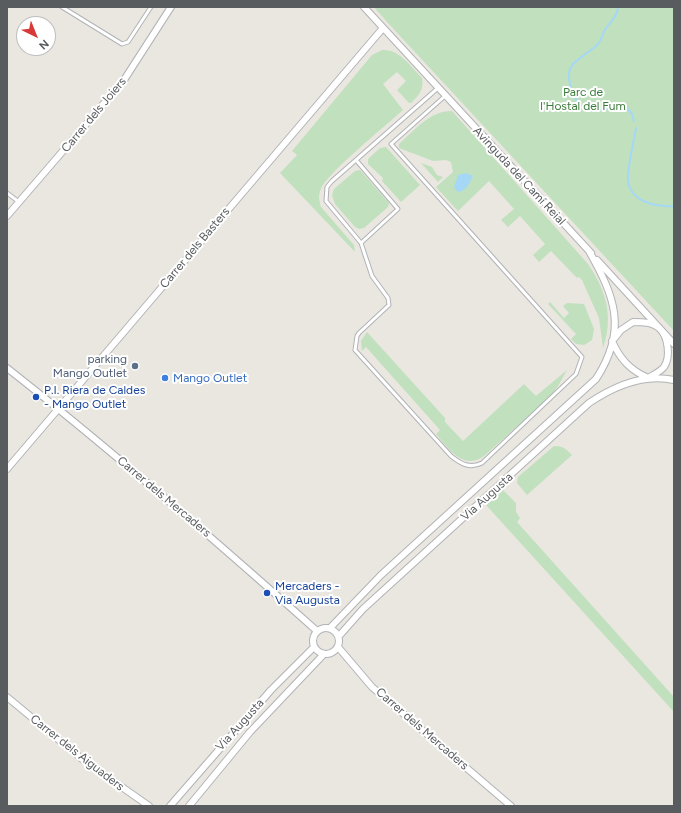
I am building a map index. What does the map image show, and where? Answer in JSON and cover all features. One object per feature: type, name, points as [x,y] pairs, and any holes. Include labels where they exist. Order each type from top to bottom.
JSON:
[{"type":"street","name":"Carrer dels Joiers","points":[[7,216],[124,80],[171,7]]},
{"type":"street","name":"Avinguda del Camí Reial","points":[[364,7],[674,344]]},
{"type":"street","name":"Carrer dels Basters","points":[[7,469],[382,28]]},
{"type":"street","name":"Via Augusta","points":[[330,628],[381,575],[596,379],[606,364],[615,322],[612,299],[605,280],[588,251]]},
{"type":"street","name":"Via Augusta","points":[[339,636],[363,609],[589,403],[605,392],[625,384],[648,378],[664,367],[667,360],[666,341],[660,329],[650,324],[633,322],[621,330],[612,341]]},
{"type":"street","name":"Via Augusta","points":[[612,341],[628,366],[636,373],[648,378],[674,380]]},
{"type":"street","name":"Carrer dels Mercaders","points":[[7,368],[58,408],[199,526],[316,631]]},
{"type":"street","points":[[321,628],[330,628],[337,632],[339,636],[338,647],[334,651],[324,654],[317,651],[314,647],[313,638],[316,631],[321,628]]},
{"type":"street","name":"Via Augusta","points":[[170,806],[255,707],[314,647]]},
{"type":"street","name":"Carrer dels Mercaders","points":[[338,647],[372,687],[511,806]]},
{"type":"street","name":"Via Augusta","points":[[189,806],[250,732],[324,654]]},
{"type":"street","name":"Carrer dels Aiguaders","points":[[7,698],[82,759],[149,806]]},
{"type":"lane","points":[[62,7],[122,44],[128,42],[151,7]]},
{"type":"lane","points":[[438,88],[332,181],[327,187],[325,194],[326,201],[330,207],[361,243],[372,276],[388,298],[389,304],[356,336],[355,350],[446,450],[459,462],[468,466],[476,466],[482,463],[576,374],[582,357],[391,144],[445,96]]},
{"type":"lane","points":[[356,160],[398,209],[361,243]]},
{"type":"lane","points":[[7,192],[19,202]]},
{"type":"green space","name":"Parc de l'Hostal del Fum","points":[[374,7],[674,7],[674,331],[387,22]]},
{"type":"green space","points":[[382,50],[394,52],[404,59],[422,78],[422,89],[419,95],[411,103],[409,103],[397,90],[406,81],[397,72],[383,84],[403,110],[345,161],[325,182],[320,191],[319,198],[321,207],[354,245],[355,252],[280,173],[297,155],[292,151],[372,55]]},
{"type":"green space","points":[[452,111],[588,264],[604,294],[608,315],[608,325],[603,348],[599,318],[582,280],[579,277],[577,278],[551,251],[539,262],[533,255],[545,244],[520,216],[508,227],[501,220],[514,209],[489,181],[458,211],[436,187],[453,172],[451,162],[446,160],[433,161],[399,148],[399,144],[423,122],[436,114]]},
{"type":"green space","points":[[386,147],[420,185],[401,202],[382,181],[383,178],[368,164],[368,159],[380,148]]},
{"type":"green space","points":[[421,163],[432,167],[437,175],[443,177],[438,182]]},
{"type":"green space","points":[[360,170],[389,203],[388,207],[364,228],[359,229],[355,227],[335,204],[332,195],[334,189],[355,171]]},
{"type":"green space","points":[[550,302],[564,318],[569,313],[563,306],[567,303],[584,304],[594,329],[592,340],[584,345],[576,344],[571,339],[576,334],[548,304]]},
{"type":"green space","points":[[367,332],[445,418],[445,422],[463,441],[524,384],[536,396],[567,370],[550,397],[484,456],[476,460],[469,461],[457,456],[451,451],[436,434],[440,430],[366,347],[362,351],[361,341]]},
{"type":"green space","points":[[554,446],[564,448],[572,455],[527,495],[517,483],[518,477]]},
{"type":"green space","points":[[503,490],[516,503],[516,512],[520,518],[517,522],[674,697],[674,712],[486,505]]},
{"type":"water","points":[[466,173],[473,176],[466,188],[458,192],[454,187],[458,175]]},
{"type":"waterway","points":[[618,7],[616,16],[605,30],[598,44],[572,65],[569,76],[570,84],[576,99],[585,108],[590,110],[604,110],[617,107],[626,107],[632,114],[634,121]]},
{"type":"waterway","points":[[636,128],[629,168],[628,180],[630,187],[634,193],[645,202],[674,206]]},
{"type":"place","name":"parking Mango Outlet","points":[[135,366]]},
{"type":"place","name":"Mango Outlet","points":[[165,378]]},
{"type":"place","name":"P.I. Riera de Caldes - Mango Outlet","points":[[36,397]]},
{"type":"place","name":"Mercaders - Via Augusta","points":[[267,593]]}]
